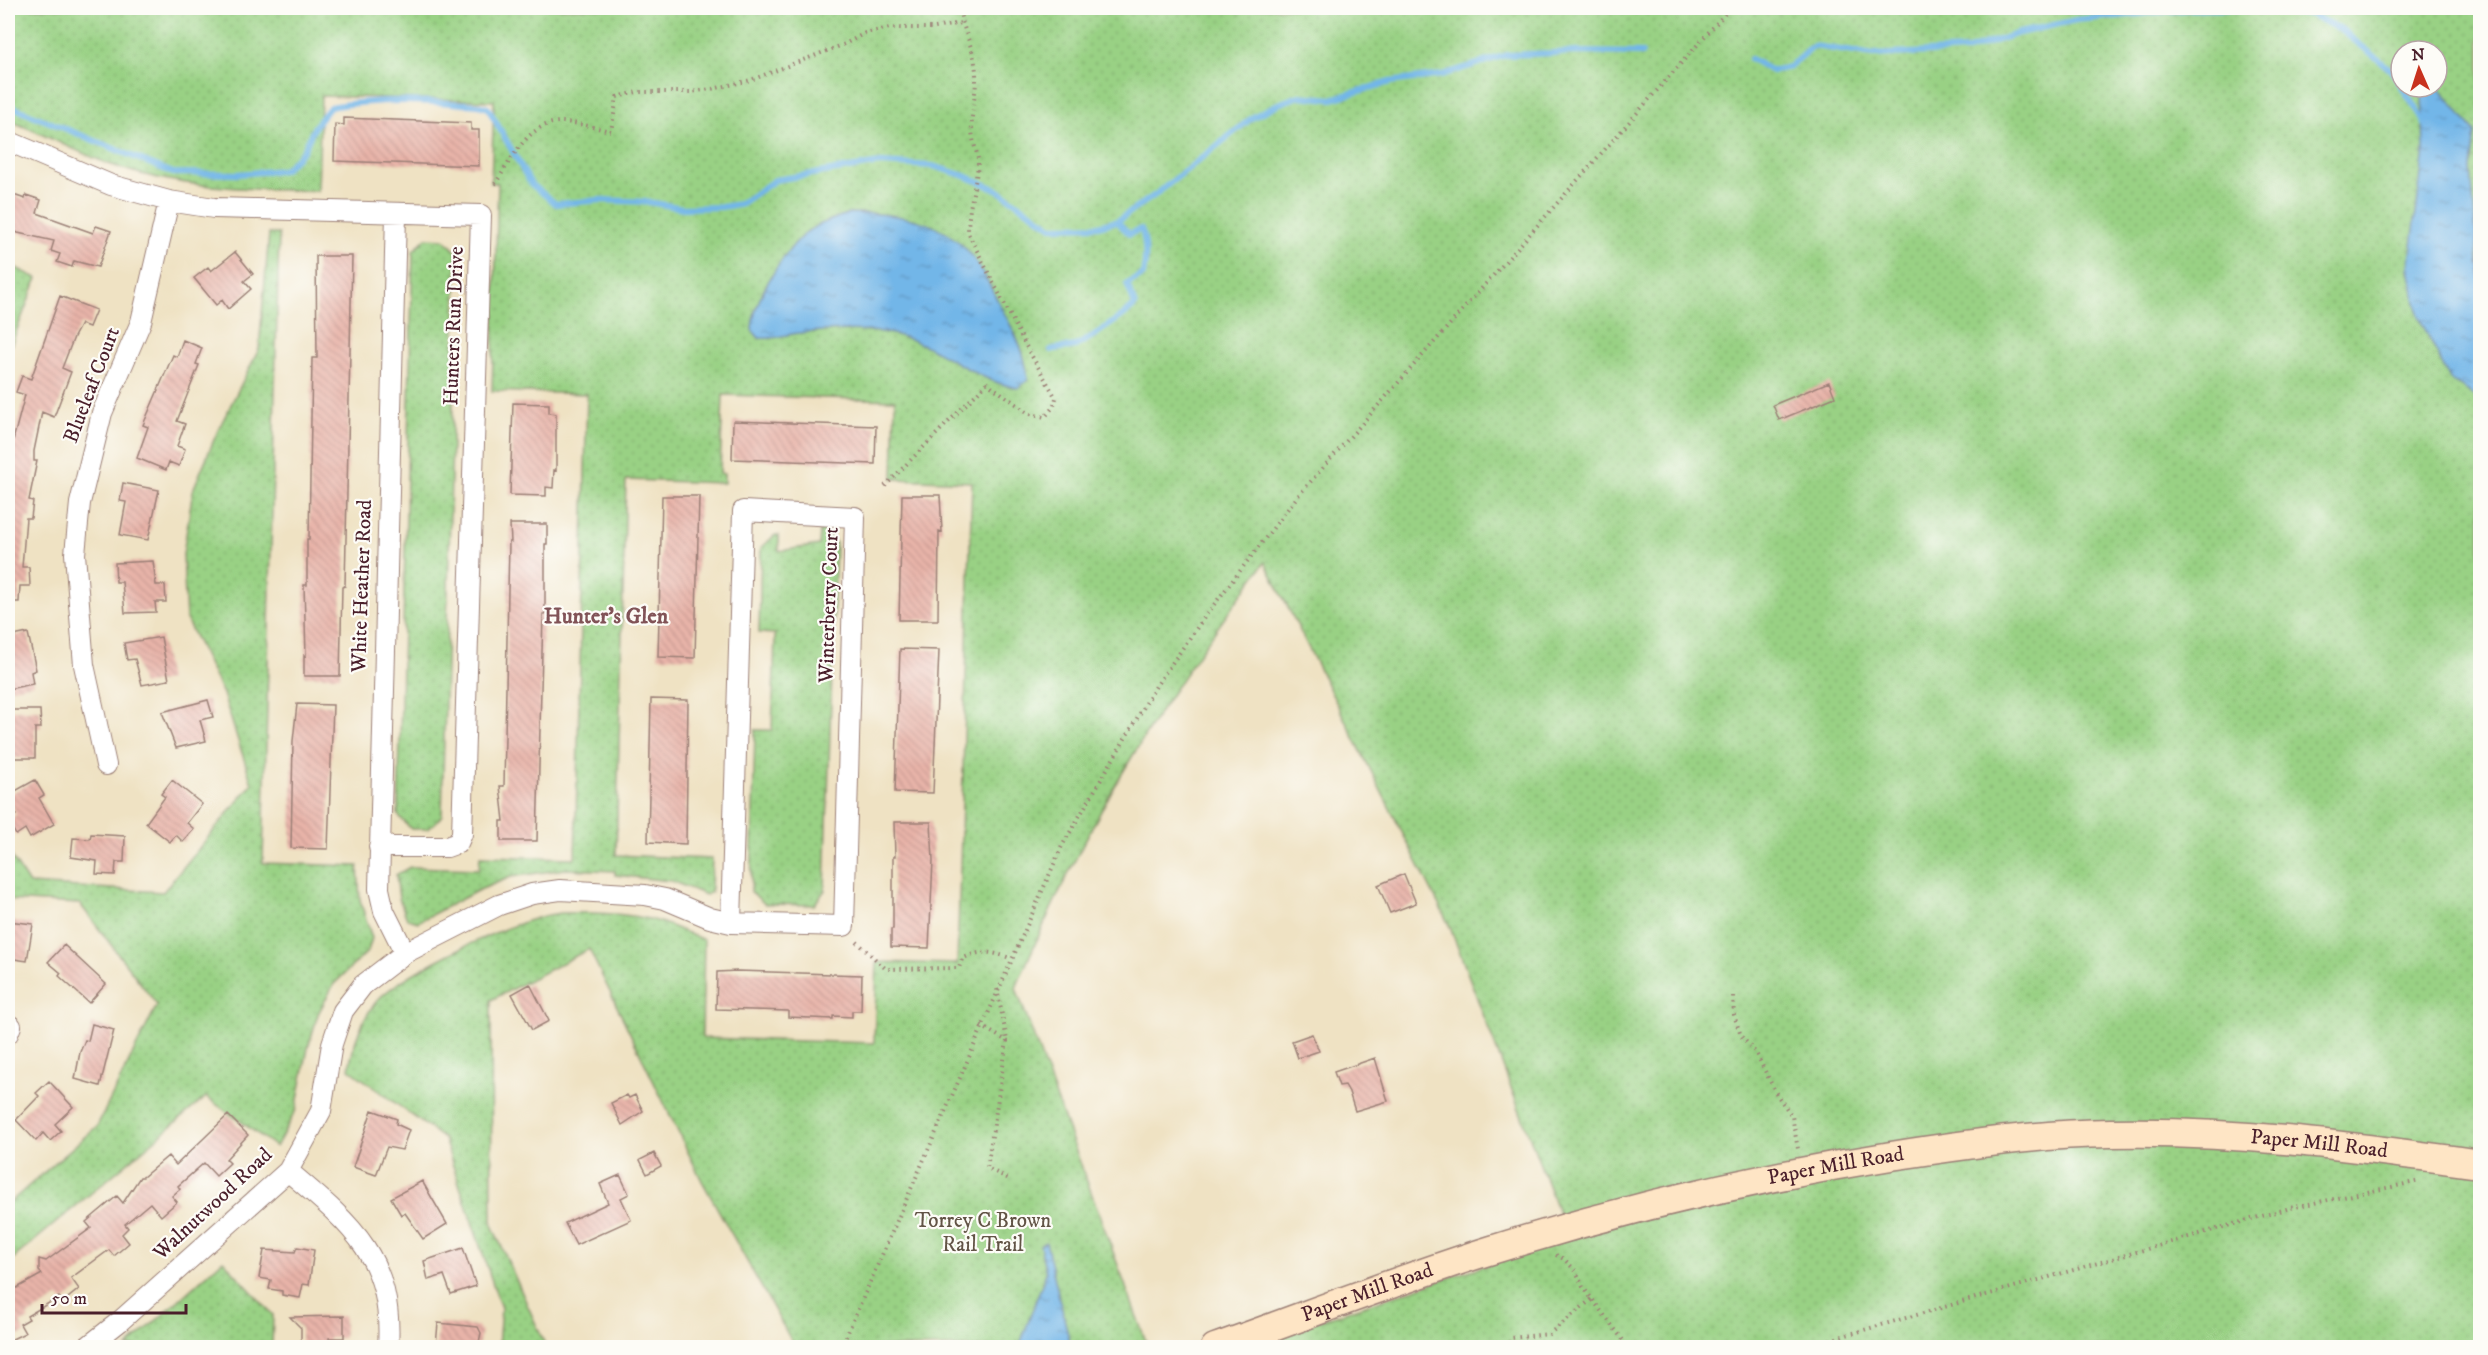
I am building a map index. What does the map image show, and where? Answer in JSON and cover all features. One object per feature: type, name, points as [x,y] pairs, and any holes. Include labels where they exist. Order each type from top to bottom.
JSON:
[{"type":"main road","name":"Paper Mill Road","points":[[1215,1347],[1494,1250],[1697,1193],[1800,1171],[1970,1144],[2109,1133],[2238,1134],[2286,1138],[2481,1164]]},
{"type":"street","name":"Hunters Run Drive","points":[[8,141],[111,185],[169,201],[214,208],[482,215],[462,834],[458,843],[447,847],[379,847]]},
{"type":"street","name":"Blueleaf Court","points":[[106,765],[84,665],[75,554],[80,503],[102,413],[141,322],[169,201]]},
{"type":"street","name":"White Heather Road","points":[[396,214],[379,889],[384,911],[405,953]]},
{"type":"street","name":"Winterberry Court","points":[[405,953],[499,904],[532,894],[560,890],[645,895],[665,899],[710,918],[731,923],[844,926],[855,517],[743,511],[731,923]]},
{"type":"street","name":"Walnutwood Road","points":[[86,1347],[119,1322],[288,1171],[321,1111],[333,1044],[343,1011],[363,985],[405,953]]},
{"type":"street","points":[[288,1171],[334,1209],[360,1236],[376,1263],[386,1294],[390,1326],[388,1347]]},
{"type":"path","points":[[885,486],[987,383],[1030,414],[1045,417],[1054,406],[1056,398],[1026,346],[968,233],[969,206],[978,164],[972,137],[973,93],[976,79],[972,47],[961,22],[959,8]]},
{"type":"path","points":[[841,1347],[1010,958],[1062,846],[1156,686],[1206,615],[1347,438],[1731,8]]},
{"type":"path","points":[[495,184],[519,146],[538,129],[559,122],[611,132],[617,97],[637,92],[691,92],[717,88],[751,80],[844,44],[865,33],[890,27],[935,28],[961,22]]},
{"type":"path","points":[[857,942],[886,969],[959,968],[962,959],[975,952],[990,951],[1010,958]]},
{"type":"path","points":[[997,989],[1007,1041],[987,1168],[1011,1180]]},
{"type":"path","points":[[1733,996],[1734,1015],[1741,1036],[1756,1053],[1777,1095],[1792,1116],[1800,1171]]},
{"type":"path","points":[[981,1026],[1007,1041]]},
{"type":"path","points":[[1801,1347],[2290,1208],[2425,1180]]},
{"type":"path","points":[[1576,1271],[1592,1299],[1629,1347]]},
{"type":"path","points":[[1508,1347],[1511,1338],[1548,1334],[1592,1299]]},
{"type":"green space","name":"Torrey C Brown Rail Trail","points":[[8,8],[2480,8],[2480,1347],[1239,1347],[1568,1238],[1450,927],[1265,562],[1184,675],[1128,763],[1068,874],[1016,988],[1148,1347],[795,1347],[702,1181],[589,949],[491,1000],[492,1225],[546,1347],[498,1347],[501,1308],[444,1139],[349,1069],[361,1026],[376,1002],[390,990],[435,961],[492,934],[544,916],[563,913],[606,913],[656,921],[704,940],[702,1038],[874,1043],[877,962],[957,964],[972,482],[893,479],[895,400],[723,395],[720,473],[724,474],[724,483],[626,480],[616,855],[712,859],[711,892],[706,895],[671,881],[615,875],[615,871],[565,869],[511,877],[477,891],[418,922],[407,919],[399,898],[396,875],[410,867],[479,869],[480,856],[575,858],[587,394],[492,391],[498,183],[491,183],[494,101],[321,96],[318,191],[212,186],[160,178],[109,164],[8,120]]},
{"type":"green space","points":[[269,234],[279,234],[263,863],[358,866],[360,900],[372,938],[368,951],[334,984],[318,1014],[308,1048],[296,1110],[276,1147],[206,1097],[8,1263],[8,1204],[97,1126],[157,1005],[80,904],[8,900],[8,851],[29,884],[163,892],[252,784],[223,694],[186,619],[183,554],[193,490],[218,430],[259,349]]},
{"type":"green space","points":[[426,238],[444,239],[457,252],[442,816],[428,829],[411,829],[398,815],[413,251]]},
{"type":"green space","points":[[8,264],[37,278],[8,353]]},
{"type":"green space","points":[[820,530],[823,530],[836,543],[825,890],[814,905],[765,904],[751,892],[755,730],[772,730],[775,634],[759,633],[761,548],[775,535],[779,535],[779,551],[819,545]]},
{"type":"green space","points":[[223,1260],[273,1315],[272,1347],[127,1347]]},
{"type":"water","points":[[2422,99],[2448,99],[2475,132],[2471,169],[2480,268],[2480,399],[2450,380],[2419,317],[2409,269],[2424,150]]},
{"type":"water","points":[[849,213],[880,214],[926,223],[940,229],[965,248],[985,276],[1015,334],[1022,350],[1028,380],[1018,388],[1002,384],[924,345],[881,332],[834,330],[759,338],[752,330],[757,306],[785,255],[807,232],[818,225]]},
{"type":"water","points":[[1046,1242],[1071,1347],[1019,1347],[1046,1273],[1040,1245]]},
{"type":"building","points":[[344,118],[471,123],[471,130],[479,130],[479,166],[334,161],[335,124],[344,125]]},
{"type":"building","points":[[8,193],[25,199],[26,195],[41,200],[37,213],[93,233],[96,226],[111,231],[98,267],[74,261],[72,267],[57,262],[60,254],[51,251],[54,241],[18,233],[8,228]]},
{"type":"building","points":[[235,252],[253,274],[244,281],[251,289],[228,309],[222,300],[216,305],[194,278],[208,267],[211,271]]},
{"type":"building","points":[[316,256],[352,256],[345,586],[342,587],[340,676],[304,676],[304,655],[306,656],[304,585],[307,585],[307,539],[309,539],[312,358],[317,358]]},
{"type":"building","points":[[60,296],[96,310],[89,327],[81,324],[74,337],[62,368],[71,372],[54,417],[42,412],[34,451],[34,461],[37,461],[29,500],[33,501],[31,518],[26,518],[22,567],[29,567],[30,586],[20,586],[19,602],[8,602],[8,459],[25,395],[16,392],[22,376],[31,379]]},
{"type":"building","points":[[183,340],[202,348],[196,364],[199,365],[177,421],[185,424],[177,446],[185,449],[179,466],[169,462],[166,470],[137,458],[148,427],[143,425],[173,355],[177,357]]},
{"type":"building","points":[[1829,382],[1835,397],[1779,420],[1773,405]]},
{"type":"building","points":[[513,403],[549,404],[549,413],[556,414],[556,471],[554,470],[553,488],[546,487],[546,496],[510,495]]},
{"type":"building","points":[[733,421],[876,426],[875,464],[732,459]]},
{"type":"building","points":[[123,483],[159,490],[148,540],[120,535],[126,502],[120,501]]},
{"type":"building","points":[[902,495],[940,495],[942,532],[939,531],[938,620],[899,620]]},
{"type":"building","points":[[662,496],[699,496],[695,658],[658,657]]},
{"type":"building","points":[[510,524],[547,524],[537,841],[501,841],[501,821],[504,821],[500,786],[504,786]]},
{"type":"building","points":[[153,561],[156,585],[165,585],[166,602],[155,602],[156,612],[125,613],[122,582],[116,582],[115,563]]},
{"type":"building","points":[[28,633],[36,670],[31,672],[33,684],[8,689],[8,637]]},
{"type":"building","points":[[161,637],[169,680],[142,685],[135,659],[127,660],[124,643]]},
{"type":"building","points":[[900,649],[939,650],[933,793],[895,792]]},
{"type":"building","points":[[651,699],[688,700],[686,844],[648,842]]},
{"type":"building","points":[[208,700],[213,717],[200,720],[206,741],[176,748],[162,712]]},
{"type":"building","points":[[297,704],[333,705],[328,849],[291,848],[293,741]]},
{"type":"building","points":[[8,710],[40,710],[41,728],[35,728],[35,758],[8,758]]},
{"type":"building","points":[[35,780],[44,795],[39,798],[54,824],[30,838],[25,829],[16,835],[8,821],[16,815],[8,795]]},
{"type":"building","points":[[172,780],[202,804],[187,823],[194,829],[183,842],[176,835],[170,842],[146,823],[165,797],[161,794]]},
{"type":"building","points":[[894,822],[931,822],[933,860],[929,948],[891,947],[893,857],[895,857]]},
{"type":"building","points":[[91,834],[125,836],[124,862],[116,862],[115,875],[96,874],[97,861],[71,857],[73,838],[90,839]]},
{"type":"building","points":[[1404,874],[1416,903],[1390,913],[1378,885]]},
{"type":"building","points":[[8,921],[33,924],[27,961],[8,958]]},
{"type":"building","points":[[64,945],[106,984],[89,1003],[59,976],[61,973],[48,962]]},
{"type":"building","points":[[717,972],[862,975],[861,1011],[852,1011],[852,1017],[833,1016],[833,1019],[788,1017],[788,1011],[716,1009]]},
{"type":"building","points":[[530,984],[549,1021],[532,1030],[512,994]]},
{"type":"building","points":[[92,1024],[114,1030],[100,1086],[75,1079],[80,1052],[85,1040],[88,1041]]},
{"type":"building","points":[[1312,1034],[1319,1051],[1298,1058],[1292,1041]]},
{"type":"building","points":[[1375,1058],[1388,1101],[1355,1111],[1349,1092],[1345,1085],[1339,1086],[1334,1072]]},
{"type":"building","points":[[49,1081],[73,1107],[55,1124],[61,1131],[50,1141],[43,1133],[36,1141],[16,1120],[39,1096],[36,1093]]},
{"type":"building","points":[[627,1095],[629,1098],[635,1095],[643,1111],[622,1125],[611,1103]]},
{"type":"building","points":[[372,1110],[397,1119],[396,1124],[409,1130],[402,1150],[387,1147],[376,1175],[353,1167]]},
{"type":"building","points":[[228,1115],[248,1135],[226,1159],[230,1163],[216,1176],[204,1163],[178,1186],[180,1189],[172,1196],[177,1202],[161,1216],[150,1203],[125,1224],[128,1228],[122,1234],[129,1243],[114,1256],[109,1250],[71,1278],[79,1289],[63,1302],[59,1297],[27,1316],[29,1319],[20,1324],[25,1333],[8,1341],[8,1293],[42,1274],[39,1271],[39,1259],[46,1261],[91,1228],[86,1222],[117,1196],[123,1203],[140,1177],[143,1177],[168,1156],[176,1165]]},
{"type":"building","points":[[654,1153],[661,1166],[647,1174],[640,1160]]},
{"type":"building","points":[[620,1175],[629,1194],[621,1198],[631,1220],[576,1245],[565,1223],[608,1203],[600,1184]]},
{"type":"building","points":[[422,1181],[447,1224],[423,1239],[405,1213],[401,1215],[391,1198]]},
{"type":"building","points":[[297,1247],[314,1250],[309,1285],[303,1284],[300,1298],[282,1295],[282,1291],[269,1289],[271,1280],[259,1278],[264,1250],[295,1252]]},
{"type":"building","points":[[463,1248],[476,1286],[451,1294],[444,1275],[428,1280],[424,1261]]},
{"type":"building","points":[[344,1316],[344,1338],[329,1338],[329,1347],[301,1347],[301,1328],[290,1317]]},
{"type":"building","points":[[438,1323],[478,1327],[481,1333],[478,1347],[436,1346]]},
{"type":"waterway","points":[[1751,59],[1772,71],[1789,67],[1814,46],[1874,55],[1968,50],[2019,33],[2076,20],[2191,9],[2243,9],[2310,14],[2341,30],[2389,68]]},
{"type":"waterway","points":[[8,105],[173,173],[237,174],[284,170],[303,151],[315,126],[330,107],[385,101],[478,105],[488,108],[531,184],[556,204],[600,200],[648,202],[683,208],[721,207],[740,204],[775,180],[880,163],[933,166],[965,176],[996,189],[1052,227],[1098,226],[1117,221],[1155,195],[1253,117],[1299,96],[1332,99],[1390,82],[1442,75],[1506,55],[1578,52],[1642,53]]},
{"type":"waterway","points":[[2410,99],[2426,125]]},
{"type":"waterway","points":[[1051,350],[1081,343],[1135,305],[1127,284],[1143,275],[1144,240],[1141,229],[1129,234],[1117,221]]},
{"type":"district","name":"Hunter's Glen","points":[[606,616]]}]
